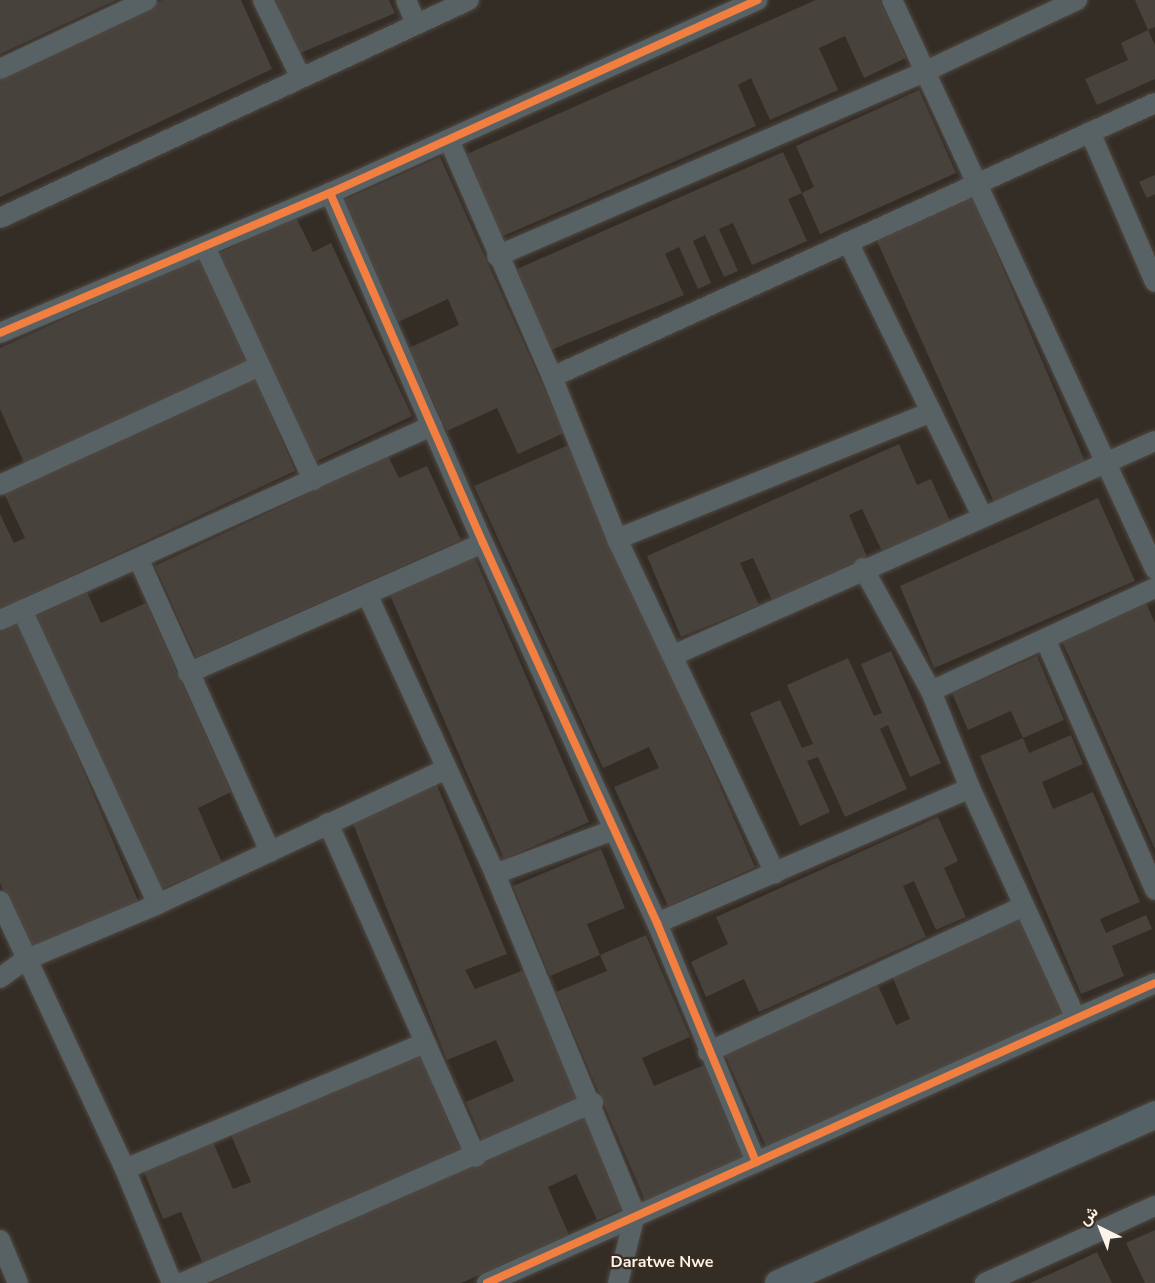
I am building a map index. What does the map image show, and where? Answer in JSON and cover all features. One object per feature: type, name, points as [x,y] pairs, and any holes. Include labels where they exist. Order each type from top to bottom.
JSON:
[{"type":"street","points":[[0,69],[147,0]]},
{"type":"street","points":[[263,0],[300,76]]},
{"type":"street","points":[[406,0],[416,23]]},
{"type":"street","points":[[0,218],[300,76],[469,0]]},
{"type":"street","points":[[0,333],[330,193],[757,0]]},
{"type":"street","points":[[892,0],[979,180],[1155,569]]},
{"type":"street","points":[[498,256],[926,71],[1077,0]]},
{"type":"street","points":[[552,376],[979,180],[1155,103]]},
{"type":"street","points":[[1090,132],[1155,282]]},
{"type":"street","points":[[449,140],[552,376],[617,539],[674,655],[775,874]]},
{"type":"street","points":[[330,193],[483,543],[657,923],[708,1052],[756,1162]]},
{"type":"street","points":[[848,242],[982,516]]},
{"type":"street","points":[[205,247],[314,480]]},
{"type":"street","points":[[0,484],[260,366]]},
{"type":"street","points":[[617,539],[931,412]]},
{"type":"street","points":[[0,620],[139,560],[432,426]]},
{"type":"street","points":[[674,655],[863,568],[1155,441]]},
{"type":"street","points":[[188,672],[483,543]]},
{"type":"street","points":[[139,560],[270,852]]},
{"type":"street","points":[[863,568],[931,691],[970,788],[1076,1018]]},
{"type":"street","points":[[931,691],[1155,588]]},
{"type":"street","points":[[367,594],[495,874],[592,1103],[635,1214],[618,1283]]},
{"type":"street","points":[[22,610],[158,904]]},
{"type":"street","points":[[1045,639],[1155,890]]},
{"type":"street","points":[[0,978],[25,960],[158,904],[446,769]]},
{"type":"street","points":[[657,923],[970,788]]},
{"type":"street","points":[[328,823],[476,1157]]},
{"type":"street","points":[[495,874],[613,830]]},
{"type":"street","points":[[0,901],[25,960],[125,1169],[172,1283]]},
{"type":"street","points":[[708,1052],[1024,906]]},
{"type":"street","points":[[487,1283],[635,1214],[1155,983]]},
{"type":"street","points":[[125,1169],[425,1043]]},
{"type":"street","points":[[182,1283],[476,1157],[592,1103]]},
{"type":"street","points":[[778,1283],[1155,1114]]},
{"type":"street","points":[[985,1283],[1155,1206]]},
{"type":"street","points":[[0,1240],[18,1283]]},
{"type":"building","points":[[0,0],[116,0],[0,54]]},
{"type":"building","points":[[162,0],[241,0],[272,69],[0,197],[0,77]]},
{"type":"building","points":[[275,0],[389,0],[395,13],[298,54]]},
{"type":"building","points":[[816,0],[880,0],[906,58],[864,78],[845,36],[819,48],[838,90],[770,120],[751,78],[738,85],[756,126],[501,237],[467,154]]},
{"type":"building","points":[[1135,0],[1155,0],[1155,27],[1148,30]]},
{"type":"building","points":[[1148,30],[1155,45],[1155,79],[1097,105],[1085,79],[1128,60],[1121,43]]},
{"type":"building","points":[[919,90],[956,173],[820,234],[802,193],[814,187],[796,146]]},
{"type":"building","points":[[783,152],[802,193],[788,199],[807,241],[752,265],[733,223],[719,229],[738,271],[724,277],[705,235],[693,241],[711,283],[698,289],[679,247],[665,254],[684,295],[551,350],[517,269]]},
{"type":"building","points":[[440,157],[564,433],[518,454],[497,408],[447,431],[409,348],[459,325],[448,299],[398,322],[344,200]]},
{"type":"building","points":[[1155,175],[1155,194],[1147,198],[1139,182]]},
{"type":"building","points":[[972,196],[1086,464],[994,502],[876,239]]},
{"type":"building","points":[[296,217],[313,252],[331,243],[412,416],[315,462],[217,254]]},
{"type":"building","points":[[199,258],[247,363],[25,465],[0,409],[0,348]]},
{"type":"building","points":[[254,376],[295,471],[0,609],[0,514],[14,543],[25,538],[3,491]]},
{"type":"building","points":[[571,444],[755,867],[668,906],[614,787],[659,768],[649,747],[603,768],[474,486]]},
{"type":"building","points":[[899,444],[917,485],[931,479],[950,521],[882,551],[862,509],[849,515],[867,557],[772,600],[753,558],[740,563],[759,605],[681,637],[647,556]]},
{"type":"building","points":[[388,456],[399,478],[427,466],[461,540],[196,657],[155,566]]},
{"type":"building","points":[[1098,498],[1135,581],[934,668],[900,586]]},
{"type":"building","points":[[475,558],[589,822],[504,859],[390,595]]},
{"type":"building","points":[[87,592],[101,623],[146,603],[231,792],[198,808],[222,863],[159,890],[36,616]]},
{"type":"building","points":[[1146,603],[1155,623],[1155,849],[1062,641]]},
{"type":"building","points":[[20,621],[139,903],[28,950],[0,883],[0,629]]},
{"type":"building","points":[[891,651],[941,763],[910,777],[888,725],[880,729],[907,789],[845,817],[818,757],[807,761],[830,812],[800,826],[750,713],[780,700],[802,748],[813,744],[787,685],[848,658],[874,716],[882,713],[861,664]]},
{"type":"building","points":[[1037,656],[1064,720],[1023,738],[1011,711],[968,730],[952,693]]},
{"type":"building","points":[[1071,735],[1083,764],[1042,782],[1053,809],[1093,792],[1140,902],[1100,919],[1106,933],[1146,915],[1152,929],[1112,946],[1124,976],[1081,994],[980,756],[1023,738],[1029,753]]},
{"type":"building","points":[[437,785],[507,954],[465,970],[475,989],[524,970],[580,1100],[483,1142],[466,1102],[514,1081],[496,1040],[447,1060],[352,821]]},
{"type":"building","points":[[938,817],[958,861],[944,868],[966,917],[936,930],[914,881],[903,886],[926,937],[759,1012],[744,979],[706,997],[691,962],[728,944],[716,917]]},
{"type":"building","points":[[601,849],[625,908],[587,924],[600,955],[550,976],[513,886]]},
{"type":"building","points":[[1018,918],[1063,1014],[766,1147],[723,1050],[876,981],[896,1025],[910,1019],[892,976]]},
{"type":"building","points":[[646,935],[690,1037],[642,1058],[654,1086],[704,1065],[744,1160],[646,1203],[556,992],[607,971],[600,955]]},
{"type":"building","points":[[420,1055],[462,1154],[203,1264],[181,1212],[163,1219],[144,1172],[213,1142],[233,1189],[251,1182],[231,1135]]},
{"type":"building","points":[[585,1115],[626,1207],[597,1220],[576,1174],[548,1187],[569,1235],[461,1283],[211,1283]]},
{"type":"building","points":[[1155,1230],[1155,1283],[1145,1283],[1126,1243]]},
{"type":"building","points":[[1097,1252],[1112,1283],[1030,1283],[1070,1265]]},
{"type":"cycle path","points":[[0,333],[330,193],[757,0]]},
{"type":"cycle path","points":[[330,193],[483,543],[657,923],[756,1162]]},
{"type":"cycle path","points":[[487,1283],[1155,983]]},
{"type":"district","name":"Daratwe Nwe","points":[[662,1262]]}]
